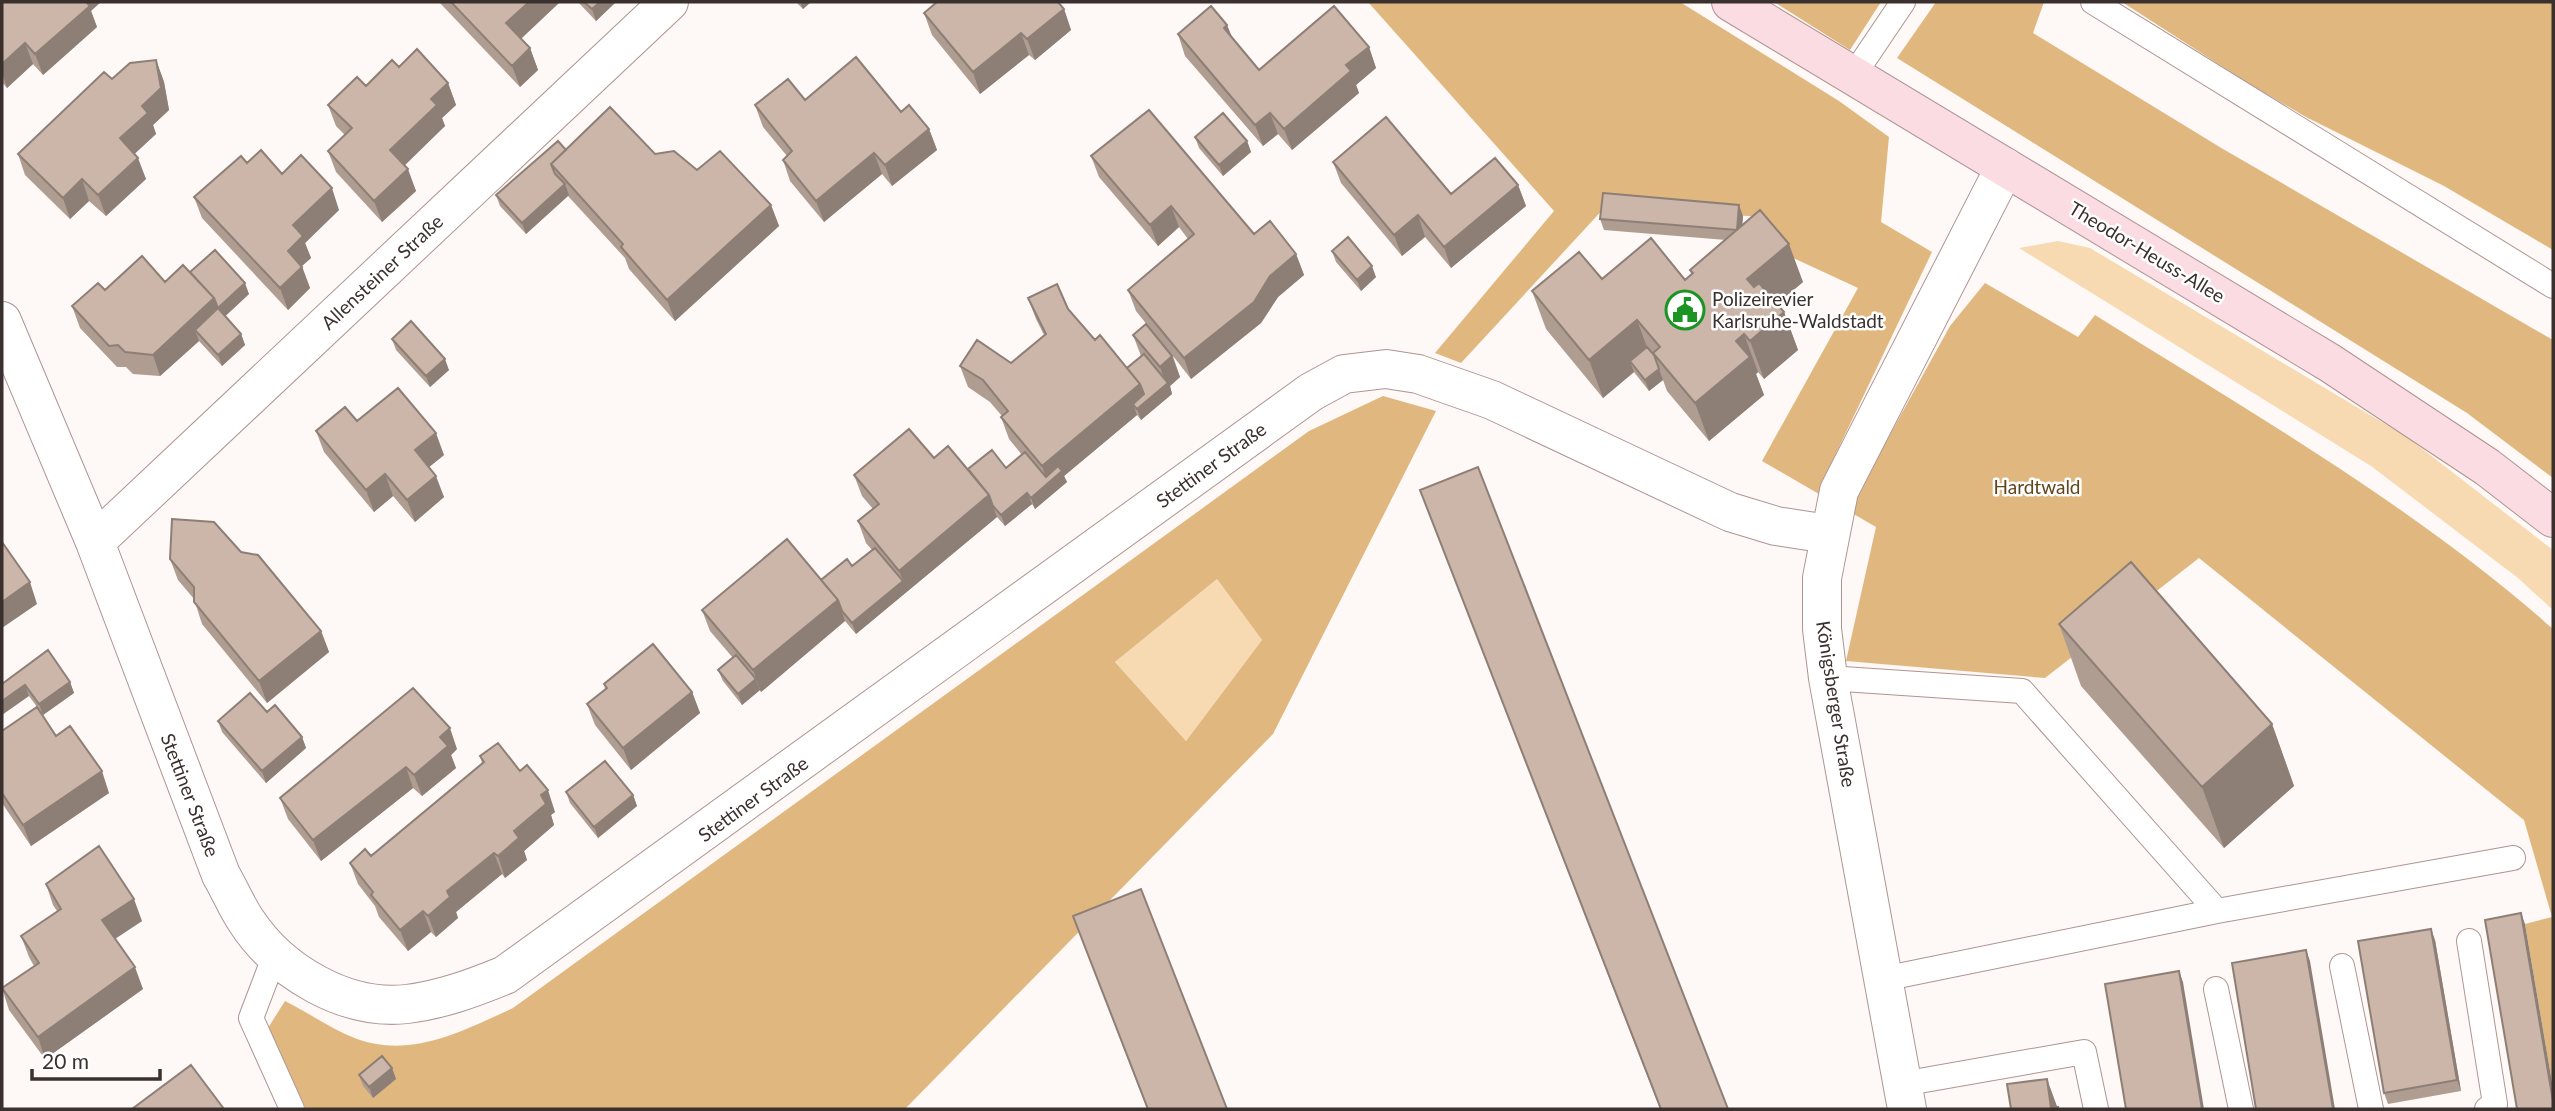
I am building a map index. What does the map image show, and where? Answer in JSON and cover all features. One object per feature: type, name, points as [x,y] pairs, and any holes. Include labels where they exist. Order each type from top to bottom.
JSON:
[{"type":"main road","name":"Theodor-Heuss-Allee","points":[[1731,2],[2410,414],[2553,518]]},
{"type":"street","name":"Allensteiner Straße","points":[[95,542],[670,2]]},
{"type":"street","name":"Königsberger Straße","points":[[1904,1096],[1828,678],[1822,603],[1828,534],[1839,491],[2005,167]]},
{"type":"street","name":"Stettiner Straße","points":[[2,321],[95,542],[221,875],[247,923],[275,955],[301,975],[348,999],[405,1004],[453,995],[505,975],[1311,392],[1344,374],[1386,369],[1430,378],[1492,400],[1730,512],[1776,526],[1828,534]]},
{"type":"lane","points":[[1853,76],[1903,2]]},
{"type":"lane","points":[[2093,2],[2553,286]]},
{"type":"lane","points":[[1828,678],[2022,691],[2217,911]]},
{"type":"lane","points":[[1883,979],[2217,911],[2513,858]]},
{"type":"lane","points":[[2469,941],[2496,1104],[2487,1109]]},
{"type":"lane","points":[[275,955],[251,1018],[292,1109]]},
{"type":"lane","points":[[2342,966],[2371,1109]]},
{"type":"lane","points":[[2216,989],[2241,1109]]},
{"type":"lane","points":[[1904,1096],[2084,1052],[2096,1109]]},
{"type":"shaded area","points":[[2058,241],[2090,248],[2407,437],[2553,550],[2553,610],[2518,578],[2371,466],[2019,248]]},
{"type":"shaded area","points":[[1217,579],[1262,640],[1186,741],[1115,662]]},
{"type":"green space","name":"Hardtwald","points":[[1368,2],[1680,2],[1839,101],[1889,137],[1881,222],[1932,252],[1820,487],[1851,505],[1950,326],[1985,283],[2078,337],[2095,315],[2388,501],[2500,584],[2553,629],[2553,1088],[2525,924],[2552,917],[2524,820],[2199,558],[2045,678],[1846,661],[1876,527],[1762,461],[1858,288],[1774,249],[1760,217],[1607,205],[1461,363],[1435,353],[1554,211]]},
{"type":"green space","points":[[1774,2],[1881,2],[1850,50]]},
{"type":"green space","points":[[1936,2],[2044,2],[2033,33],[2223,149],[2553,340],[2553,478],[2467,413],[1897,58]]},
{"type":"green space","points":[[2122,2],[2553,2],[2553,250],[2444,186],[2306,117]]},
{"type":"green space","points":[[1383,396],[1436,411],[1273,734],[905,1109],[306,1109],[268,1028],[285,1001],[357,1039],[397,1046],[417,1044],[457,1033],[513,1008],[1309,431]],"holes":[[[1217,579],[1262,640],[1186,741],[1115,662]]]},
{"type":"building","points":[[2,2],[86,2],[90,6],[35,54],[25,43],[2,64]]},
{"type":"building","points":[[451,2],[529,2],[506,23],[530,48],[512,66]]},
{"type":"building","points":[[584,2],[600,2],[592,9]]},
{"type":"building","points":[[937,2],[1058,2],[1064,9],[1027,39],[1021,33],[973,72],[924,13]]},
{"type":"building","points":[[1211,6],[1227,25],[1224,28],[1259,70],[1334,6],[1369,47],[1346,65],[1351,71],[1284,129],[1270,113],[1255,125],[1178,34]]},
{"type":"building","points":[[417,49],[448,83],[431,99],[437,105],[390,150],[408,169],[374,201],[328,151],[352,128],[328,105],[357,77],[366,86],[392,60],[399,67]]},
{"type":"building","points":[[856,57],[901,112],[909,105],[929,129],[885,165],[874,153],[816,201],[783,160],[792,151],[755,105],[788,79],[805,100]]},
{"type":"building","points":[[156,60],[161,88],[142,106],[148,113],[120,138],[138,158],[98,195],[82,179],[63,198],[18,154],[104,72],[112,79],[130,63]]},
{"type":"building","points":[[610,107],[655,154],[674,151],[697,170],[720,151],[771,205],[667,300],[621,247],[623,244],[551,164]]},
{"type":"building","points":[[1149,110],[1254,234],[1270,221],[1296,254],[1270,276],[1254,302],[1184,358],[1128,290],[1194,234],[1171,206],[1150,225],[1091,156]]},
{"type":"building","points":[[1223,113],[1247,141],[1219,165],[1195,137]]},
{"type":"building","points":[[1386,117],[1451,194],[1495,158],[1518,185],[1444,247],[1418,215],[1394,235],[1333,162]]},
{"type":"building","points":[[558,141],[566,150],[551,164],[555,174],[565,184],[522,223],[496,195]]},
{"type":"building","points":[[261,150],[282,174],[301,155],[332,188],[293,225],[303,236],[288,251],[302,267],[280,288],[194,197],[241,156],[247,163]]},
{"type":"building","points":[[1603,193],[1739,205],[1737,230],[1600,219]]},
{"type":"building","points":[[1760,210],[1789,244],[1747,279],[1754,287],[1759,283],[1784,312],[1750,341],[1744,334],[1736,341],[1750,357],[1695,403],[1653,353],[1660,347],[1637,320],[1589,360],[1532,291],[1579,252],[1602,279],[1651,238],[1685,280],[1693,273],[1690,270]]},
{"type":"building","points":[[1348,237],[1372,266],[1357,280],[1332,251]]},
{"type":"building","points":[[215,250],[245,283],[218,308],[214,298],[190,272]]},
{"type":"building","points":[[142,256],[165,282],[183,265],[214,298],[153,355],[125,352],[118,345],[109,346],[72,306],[98,283],[105,290]]},
{"type":"building","points":[[1057,284],[1068,309],[1095,340],[1100,335],[1140,384],[1042,466],[1001,417],[1008,411],[983,380],[960,366],[977,340],[1011,363],[1046,334],[1028,298]]},
{"type":"building","points":[[218,308],[241,334],[218,355],[195,330]]},
{"type":"building","points":[[411,321],[445,359],[426,376],[392,339]]},
{"type":"building","points":[[1146,324],[1172,356],[1160,367],[1133,335]]},
{"type":"building","points":[[1647,347],[1654,355],[1659,369],[1645,380],[1630,361]]},
{"type":"building","points":[[1144,354],[1168,383],[1137,409],[1133,404],[1144,394],[1140,384],[1127,368]]},
{"type":"building","points":[[398,388],[436,433],[415,450],[436,476],[407,500],[385,474],[366,490],[316,431],[345,407],[357,421]]},
{"type":"building","points":[[909,429],[934,458],[948,446],[989,495],[899,571],[858,521],[879,504],[854,475]]},
{"type":"building","points":[[992,450],[1006,468],[1025,452],[1046,477],[1058,466],[1062,471],[1031,498],[1027,493],[1001,515],[968,469]]},
{"type":"building","points":[[1478,467],[1728,1109],[1661,1109],[1420,490]]},
{"type":"building","points":[[172,519],[214,522],[241,552],[258,555],[321,631],[259,681],[194,602],[194,587],[170,559]]},
{"type":"building","points":[[787,539],[838,600],[753,670],[702,610]]},
{"type":"building","points":[[2,542],[30,582],[2,602]]},
{"type":"building","points":[[875,548],[903,581],[852,623],[821,580],[847,559],[852,566]]},
{"type":"building","points":[[2131,562],[2272,724],[2202,787],[2059,624]]},
{"type":"building","points":[[653,644],[692,692],[623,748],[587,704],[607,688],[604,684]]},
{"type":"building","points":[[48,650],[70,682],[39,704],[25,685],[2,701],[2,684]]},
{"type":"building","points":[[736,655],[756,679],[738,694],[718,670]]},
{"type":"building","points":[[413,688],[450,728],[440,737],[448,746],[414,775],[406,767],[313,840],[280,798]]},
{"type":"building","points":[[250,693],[267,712],[275,705],[302,737],[262,771],[218,721]]},
{"type":"building","points":[[37,707],[56,736],[70,726],[102,771],[23,825],[2,793],[2,731]]},
{"type":"building","points":[[498,743],[520,771],[527,765],[548,790],[541,795],[546,804],[514,831],[519,838],[498,856],[494,853],[447,891],[450,897],[428,916],[423,911],[400,930],[371,895],[373,892],[350,863],[365,849],[371,856],[484,762],[480,756]]},
{"type":"building","points":[[605,761],[633,795],[594,827],[566,792]]},
{"type":"building","points":[[99,846],[134,899],[102,920],[135,967],[38,1037],[2,988],[39,963],[21,936],[61,909],[46,884]]},
{"type":"building","points":[[1141,889],[1227,1109],[1148,1109],[1073,916]]},
{"type":"building","points":[[2521,913],[2553,1109],[2517,1109],[2485,920]]},
{"type":"building","points":[[2431,929],[2457,1080],[2384,1093],[2358,941]]},
{"type":"building","points":[[2306,950],[2333,1109],[2256,1109],[2232,963]]},
{"type":"building","points":[[2179,971],[2202,1109],[2126,1109],[2105,984]]},
{"type":"building","points":[[382,1056],[392,1068],[369,1087],[359,1075]]},
{"type":"building","points":[[191,1065],[224,1109],[132,1109]]},
{"type":"building","points":[[2047,1079],[2051,1108],[2058,1109],[2011,1109],[2007,1084]]},
{"type":"place","name":"Polizeirevier Karlsruhe-Waldstadt","points":[[1685,310]]}]
